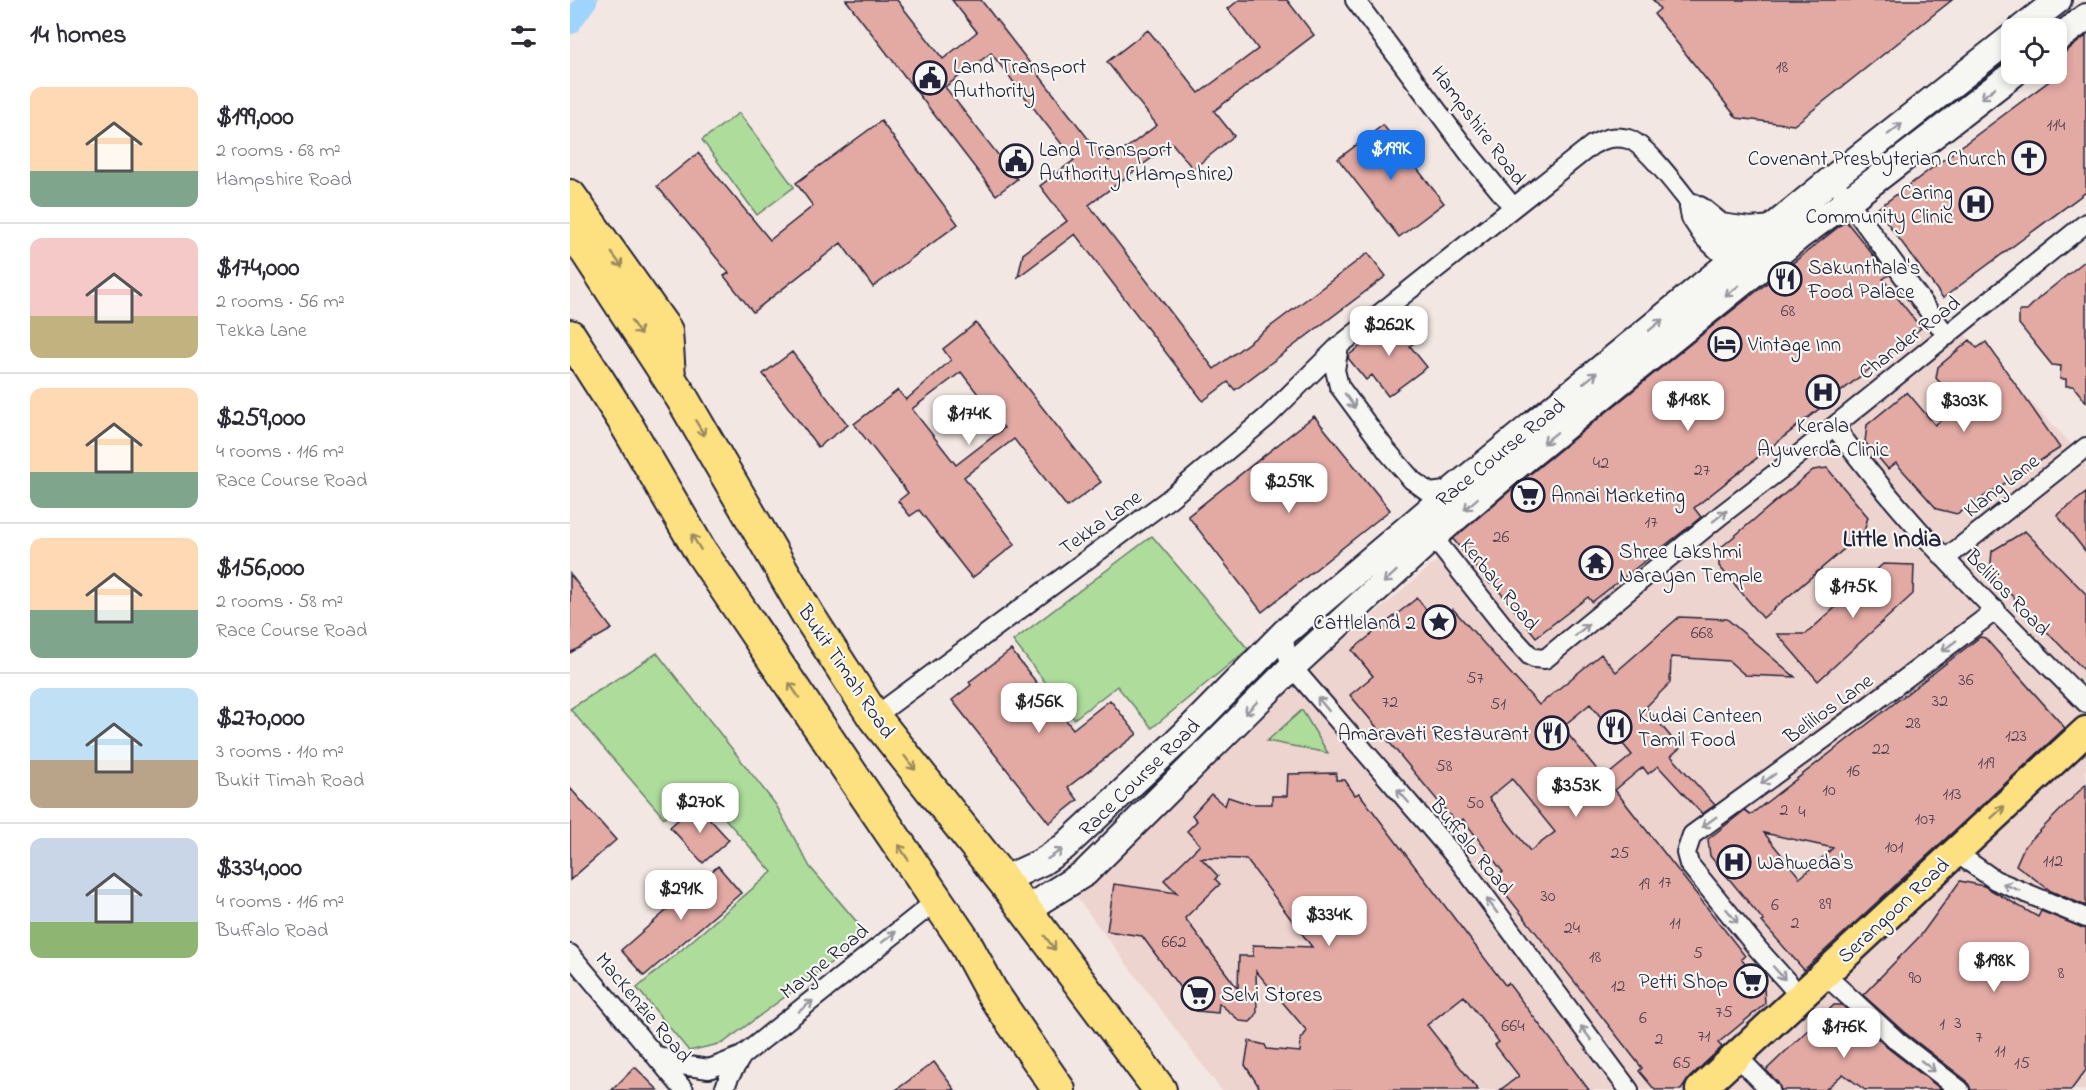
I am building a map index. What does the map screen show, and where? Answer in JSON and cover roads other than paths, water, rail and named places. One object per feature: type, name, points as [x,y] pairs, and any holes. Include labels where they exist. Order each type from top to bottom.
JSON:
[{"type":"highway","points":[[570,196],[666,331],[669,378]]},
{"type":"highway","name":"Bukit Timah Road","points":[[570,226],[669,378],[808,615],[874,717],[1003,880],[1160,1090]]},
{"type":"highway","points":[[570,336],[623,419],[699,549],[963,939],[998,1001],[1059,1090]]},
{"type":"main road","name":"Serangoon Road","points":[[1700,1090],[2086,731]]},
{"type":"street","name":"Hampshire Road","points":[[1355,0],[1471,156],[1513,207],[1592,145],[1605,138],[1616,137],[1630,139],[1646,151],[1693,207]]},
{"type":"street","points":[[2035,18],[2058,0]]},
{"type":"street","points":[[2067,32],[2086,17]]},
{"type":"street","name":"Race Course Road","points":[[1003,880],[1042,862],[1064,848],[1183,736],[1284,633],[1453,490],[1833,178],[2001,46]]},
{"type":"street","name":"Race Course Road","points":[[1025,910],[1085,873],[1292,667],[1433,537],[1509,472],[1801,235],[2001,83]]},
{"type":"street","points":[[1833,178],[1947,336]]},
{"type":"street","name":"Tekka Lane","points":[[874,717],[1169,499],[1267,417],[1339,346],[1513,207]]},
{"type":"street","points":[[1693,207],[1705,213],[1720,227],[1750,231],[1773,229]]},
{"type":"street","points":[[1693,207],[1695,217],[1707,235],[1734,260],[1756,263],[1778,255]]},
{"type":"street","name":"Chander Road","points":[[1534,658],[1541,660],[1549,657],[1721,515],[2086,223]]},
{"type":"street","points":[[1687,300],[1701,269],[1707,235]]},
{"type":"street","points":[[1339,346],[1335,370],[1340,386],[1387,451],[1412,480],[1430,493],[1453,490]]},
{"type":"street","name":"Belilios Road","points":[[1834,426],[1911,522],[2086,703]]},
{"type":"street","name":"Klang Lane","points":[[1945,559],[2086,447]]},
{"type":"street","points":[[1408,528],[1420,529],[1433,537]]},
{"type":"street","name":"Kerbau Road","points":[[1433,537],[1509,633],[1534,658]]},
{"type":"street","name":"Belilios Lane","points":[[1800,996],[1758,949],[1689,864],[1686,853],[1692,835],[1996,610]]},
{"type":"street","name":"Buffalo Road","points":[[1284,633],[1285,647],[1292,667],[1459,861],[1629,1090]]},
{"type":"street","points":[[1146,771],[1166,792]]},
{"type":"street","points":[[1955,852],[1995,880],[2086,918]]},
{"type":"street","name":"Mayne Road","points":[[656,1055],[681,1065],[709,1069],[742,1056],[936,901]]},
{"type":"street","name":"MacKenzie Road","points":[[570,954],[684,1090]]},
{"type":"street","points":[[1824,974],[1897,1041],[1959,1090]]},
{"type":"street","points":[[1736,1055],[1770,1090]]},
{"type":"street","name":"Mayne Road","points":[[724,1090],[742,1056]]},
{"type":"waterway","points":[[570,24],[587,0]]},
{"type":"place","name":"Land Transport Authority","points":[[930,78]]},
{"type":"place","name":"Covenant Presbyterian Church","points":[[2029,158]]},
{"type":"place","name":"Land Transport Authority (Hampshire)","points":[[1016,161]]},
{"type":"place","name":"Caring Community Clinic","points":[[1976,204]]},
{"type":"place","name":"Sakunthala's Food Palace","points":[[1785,279]]},
{"type":"place","name":"Vintage Inn","points":[[1725,344]]},
{"type":"place","name":"Kerala Ayuverda Clinic","points":[[1823,392]]},
{"type":"place","name":"Annai Marketing","points":[[1528,495]]},
{"type":"place","name":"Shree Lakshmi Narayan Temple","points":[[1596,563]]},
{"type":"place","name":"Cattleland 2","points":[[1439,622]]},
{"type":"place","name":"Kudai Canteen Tamil Food","points":[[1615,727]]},
{"type":"place","name":"Amaravati Restaurant","points":[[1552,733]]},
{"type":"place","name":"Wahweda's","points":[[1734,862]]},
{"type":"place","name":"Petti Shop","points":[[1751,981]]},
{"type":"place","name":"Selvi Stores","points":[[1198,994]]},
{"type":"district","name":"Little India","points":[[1892,538]]}]
